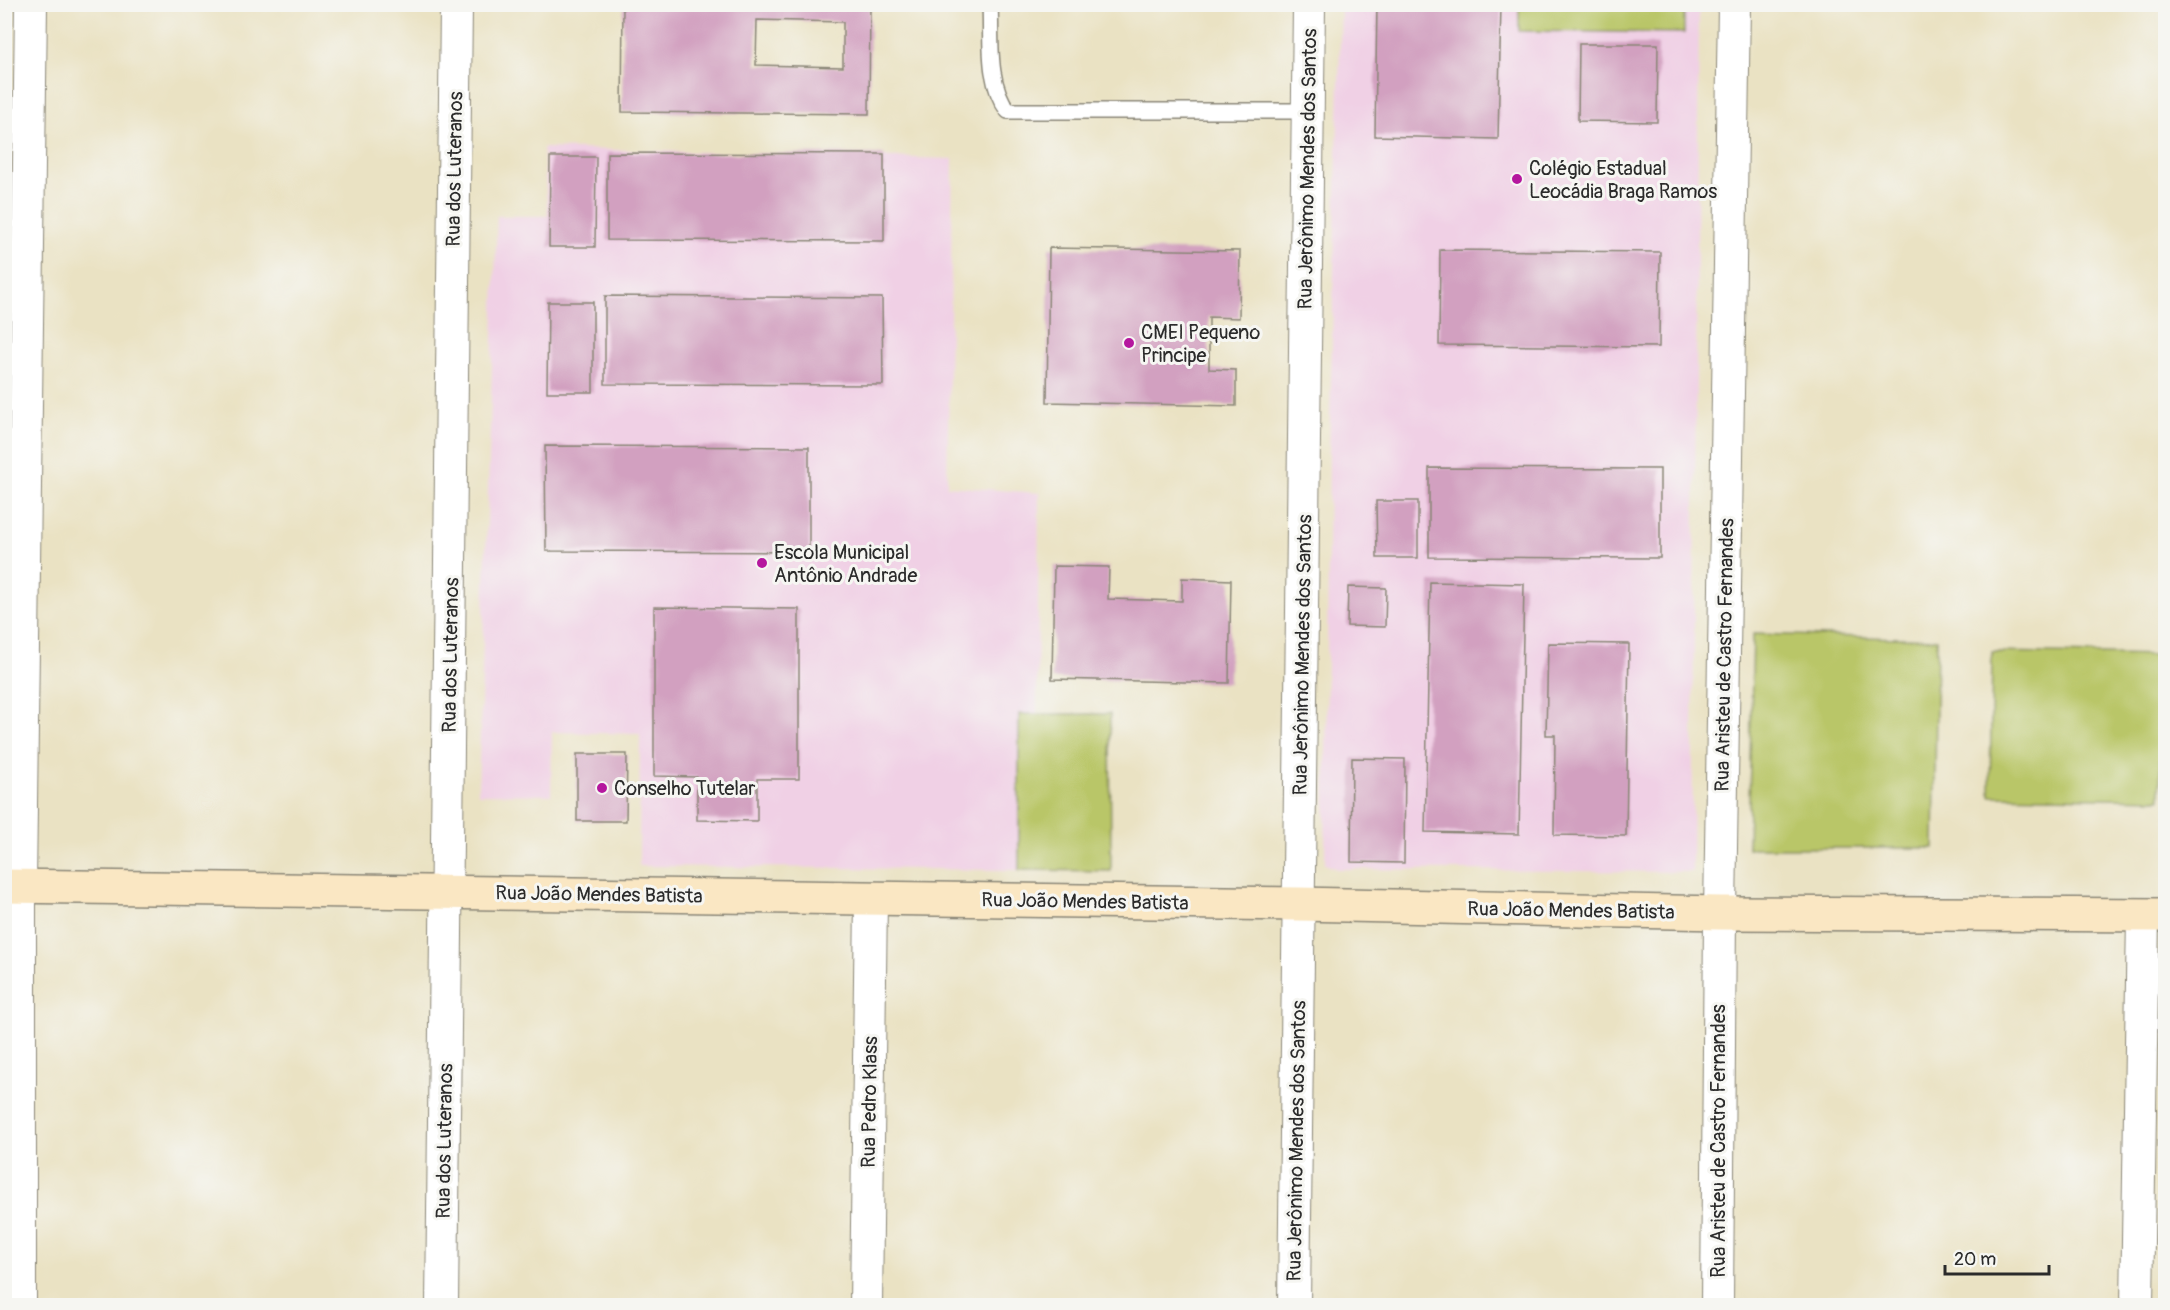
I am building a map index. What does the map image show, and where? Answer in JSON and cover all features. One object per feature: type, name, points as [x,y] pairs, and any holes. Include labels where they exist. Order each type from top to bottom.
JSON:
[{"type":"street","points":[[20,1305],[12,886],[31,4]]},
{"type":"street","name":"Rua dos Luteranos","points":[[442,1305],[456,4]]},
{"type":"street","name":"Rua Jerônimo Mendes dos Santos","points":[[1294,1305],[1309,4]]},
{"type":"street","name":"Rua Aristeu de Castro Fernandes","points":[[1717,1305],[1720,913],[1734,4]]},
{"type":"street","name":"Rua João Mendes Batista","points":[[12,886],[1299,904],[1720,913],[2154,915]]},
{"type":"street","name":"Rua Pedro Klass","points":[[866,1305],[871,898]]},
{"type":"street","points":[[2137,1305],[2154,915]]},
{"type":"lane","points":[[990,4],[993,79],[998,98],[1008,111],[1308,111]]},
{"type":"shaded area","points":[[1341,5],[1699,5],[1692,872],[1337,869],[1325,864],[1329,456]]},
{"type":"shaded area","name":"Escola Municipal Antônio Andrade","points":[[543,148],[953,159],[947,486],[1039,493],[1037,713],[1110,714],[1111,871],[639,866],[640,734],[552,732],[551,795],[478,794],[497,216],[548,216]]},
{"type":"green space","points":[[1519,5],[1684,5],[1684,33],[1519,31]]},
{"type":"green space","points":[[1753,634],[1937,639],[1934,848],[1748,848]]},
{"type":"green space","points":[[1992,652],[2162,655],[2160,799],[1990,796]]},
{"type":"green space","points":[[1019,714],[1110,714],[1111,871],[1019,870]]},
{"type":"building","points":[[623,4],[870,4],[869,114],[622,112]],"holes":[[[757,20],[843,22],[843,67],[756,65]]]},
{"type":"building","points":[[1377,4],[1501,4],[1498,139],[1375,136]]},
{"type":"building","points":[[1579,44],[1658,44],[1657,122],[1578,121]]},
{"type":"building","points":[[607,153],[884,154],[884,241],[607,240]]},
{"type":"building","points":[[550,157],[596,157],[595,247],[549,247]]},
{"type":"building","name":"CMEI Pequeno Principe","points":[[1049,248],[1240,251],[1239,318],[1209,317],[1209,369],[1236,370],[1236,406],[1047,402]]},
{"type":"building","points":[[1440,250],[1660,252],[1659,347],[1439,345]]},
{"type":"building","points":[[605,296],[882,298],[883,385],[605,384]]},
{"type":"building","points":[[548,302],[593,302],[593,392],[547,392]]},
{"type":"building","points":[[545,446],[809,447],[809,552],[546,551]]},
{"type":"building","points":[[1429,468],[1660,469],[1660,558],[1429,557]]},
{"type":"building","points":[[1376,501],[1418,501],[1418,558],[1377,558]]},
{"type":"building","points":[[1054,566],[1109,567],[1108,599],[1182,601],[1182,578],[1231,580],[1229,683],[1052,679]]},
{"type":"building","points":[[1430,582],[1524,584],[1519,834],[1425,832]]},
{"type":"building","points":[[1348,587],[1386,588],[1385,627],[1347,626]]},
{"type":"building","points":[[654,607],[799,609],[799,779],[757,779],[757,821],[697,820],[697,777],[654,776]]},
{"type":"building","points":[[1548,643],[1629,644],[1626,836],[1554,835],[1555,735],[1546,735]]},
{"type":"building","name":"Conselho Tutelar","points":[[577,754],[627,754],[626,821],[577,821]]},
{"type":"building","points":[[1352,758],[1405,759],[1404,863],[1351,862]]},
{"type":"place","name":"Colégio Estadual Leocádia Braga Ramos","points":[[1517,179]]},
{"type":"place","name":"CMEI Pequeno Principe","points":[[1129,343]]},
{"type":"place","name":"Escola Municipal Antônio Andrade","points":[[762,563]]},
{"type":"place","name":"Conselho Tutelar","points":[[602,788]]}]
